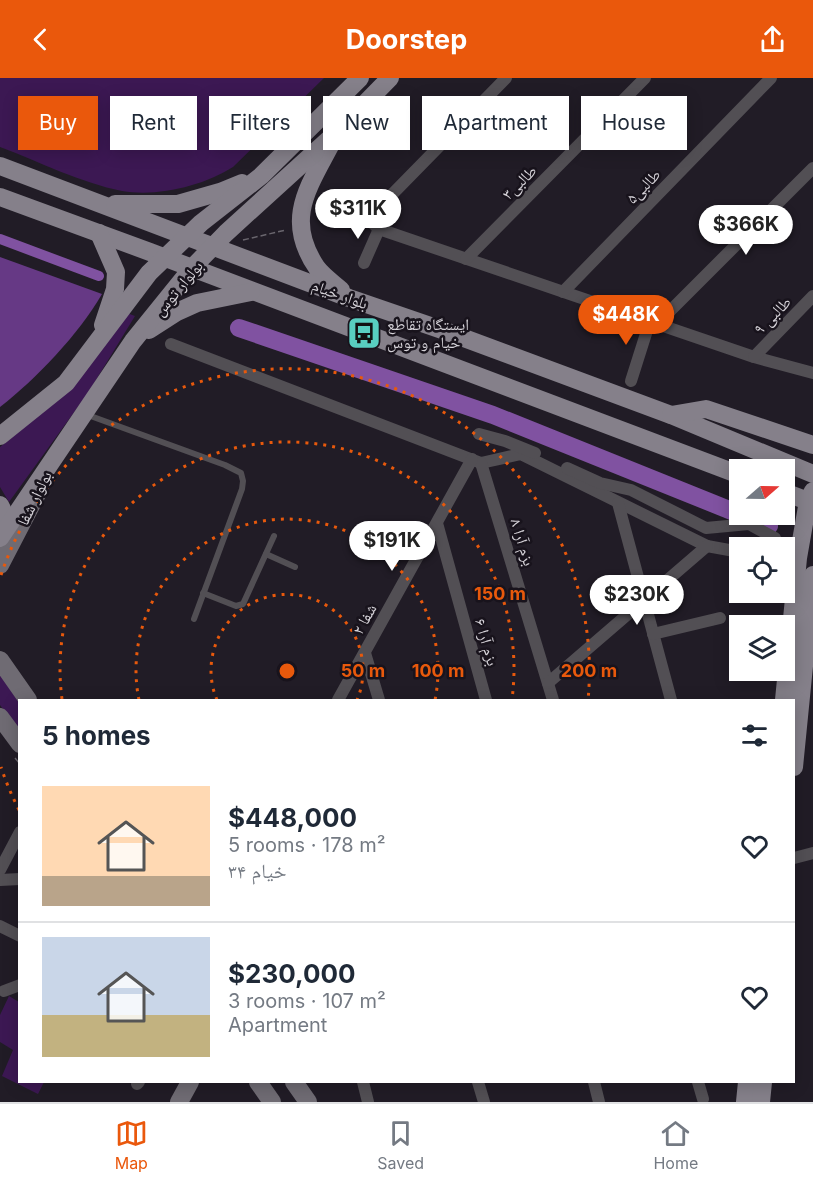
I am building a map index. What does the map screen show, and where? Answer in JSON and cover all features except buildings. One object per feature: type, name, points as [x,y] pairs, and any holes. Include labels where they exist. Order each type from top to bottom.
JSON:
[{"type":"main road","name":"بولوار توس","points":[[0,436],[66,383],[149,273],[164,257],[261,176],[360,78]]},
{"type":"main road","name":"بولوار توس","points":[[372,96],[390,78]]},
{"type":"main road","name":"بولوار توس","points":[[2,534],[133,340],[192,268],[323,145]]},
{"type":"main road","points":[[328,150],[302,204],[300,227],[303,240],[318,269],[349,298]]},
{"type":"main road","name":"بلوار خیام","points":[[0,166],[349,298],[671,415],[813,474]]},
{"type":"main road","points":[[100,204],[142,206],[178,204],[220,192],[261,176]]},
{"type":"main road","name":"بلوار خیام","points":[[0,197],[729,471]]},
{"type":"main road","points":[[96,345],[116,289],[116,272],[99,233]]},
{"type":"main road","points":[[133,340],[177,312],[197,303],[251,291]]},
{"type":"main road","points":[[121,310],[130,308],[138,310],[144,316],[147,324]]},
{"type":"main road","points":[[671,415],[706,409],[813,446]]},
{"type":"main road","points":[[784,699],[798,558],[811,498],[795,494]]},
{"type":"main road","points":[[0,505],[2,534]]},
{"type":"main road","points":[[795,758],[813,575]]},
{"type":"main road","points":[[745,1102],[747,1083]]},
{"type":"main road","points":[[761,1102],[763,1083]]},
{"type":"street","points":[[506,78],[368,219],[379,229],[754,357],[813,373]]},
{"type":"street","name":"طالبی۳","points":[[466,259],[645,78]]},
{"type":"street","name":"طالبی۵","points":[[563,292],[771,78]]},
{"type":"street","points":[[631,381],[654,323],[813,168]]},
{"type":"street","points":[[364,263],[379,229]]},
{"type":"street","name":"طالبی ۹","points":[[754,357],[813,296]]},
{"type":"street","points":[[171,344],[477,461],[520,454],[707,546],[729,550]]},
{"type":"street","points":[[479,434],[522,447],[600,483],[631,490],[706,528],[749,524],[773,537]]},
{"type":"street","name":"شفا ۲","points":[[339,699],[436,523],[477,461]]},
{"type":"street","name":"بزم آرا ۸","points":[[477,461],[553,699]]},
{"type":"street","name":"بولوار شفا","points":[[0,565],[51,463]]},
{"type":"street","points":[[618,502],[671,699]]},
{"type":"street","name":"بزم آرا ۶","points":[[436,523],[486,699]]},
{"type":"street","points":[[548,683],[707,546]]},
{"type":"street","points":[[653,634],[720,618]]},
{"type":"street","points":[[364,653],[378,699]]},
{"type":"street","points":[[0,660],[27,699]]},
{"type":"street","points":[[0,717],[18,741]]},
{"type":"street","points":[[0,870],[18,836]]},
{"type":"street","points":[[795,858],[813,854]]},
{"type":"street","points":[[0,880],[18,879]]},
{"type":"street","points":[[0,926],[18,935]]},
{"type":"street","points":[[1,992],[18,987]]},
{"type":"street","points":[[180,1102],[190,1083]]},
{"type":"street","points":[[259,1083],[272,1102]]},
{"type":"street","points":[[295,1083],[308,1102]]},
{"type":"street","points":[[363,1083],[368,1102]]},
{"type":"street","points":[[478,1083],[484,1102]]},
{"type":"street","points":[[594,1083],[599,1102]]},
{"type":"street","points":[[698,1083],[703,1099]]},
{"type":"lane","points":[[85,413],[241,473],[242,489],[194,619]]},
{"type":"lane","points":[[202,593],[240,606],[245,600],[274,536]]},
{"type":"lane","points":[[266,554],[296,567]]},
{"type":"path","points":[[243,240],[300,227]]},
{"type":"shaded area","points":[[0,78],[324,78],[306,96],[209,96],[209,150],[250,150],[233,167],[221,174],[180,188],[150,192],[122,191],[91,183],[0,147]]},
{"type":"shaded area","points":[[0,257],[102,294],[81,325],[56,355],[0,407]]},
{"type":"shaded area","points":[[127,313],[135,316],[88,393],[9,502],[0,487],[0,447],[26,426]]},
{"type":"shaded area","points":[[0,673],[18,701],[18,730],[0,705]]},
{"type":"shaded area","points":[[9,996],[18,1001],[18,1083],[44,1083],[38,1094],[2,1076],[13,1050],[0,1042],[0,1015]]},
{"type":"waterway","points":[[0,239],[99,276]]},
{"type":"waterway","points":[[239,328],[493,415],[769,526]]},
{"type":"place","name":"ایستگاه تقاطع خیام و توس","points":[[364,333]]}]
